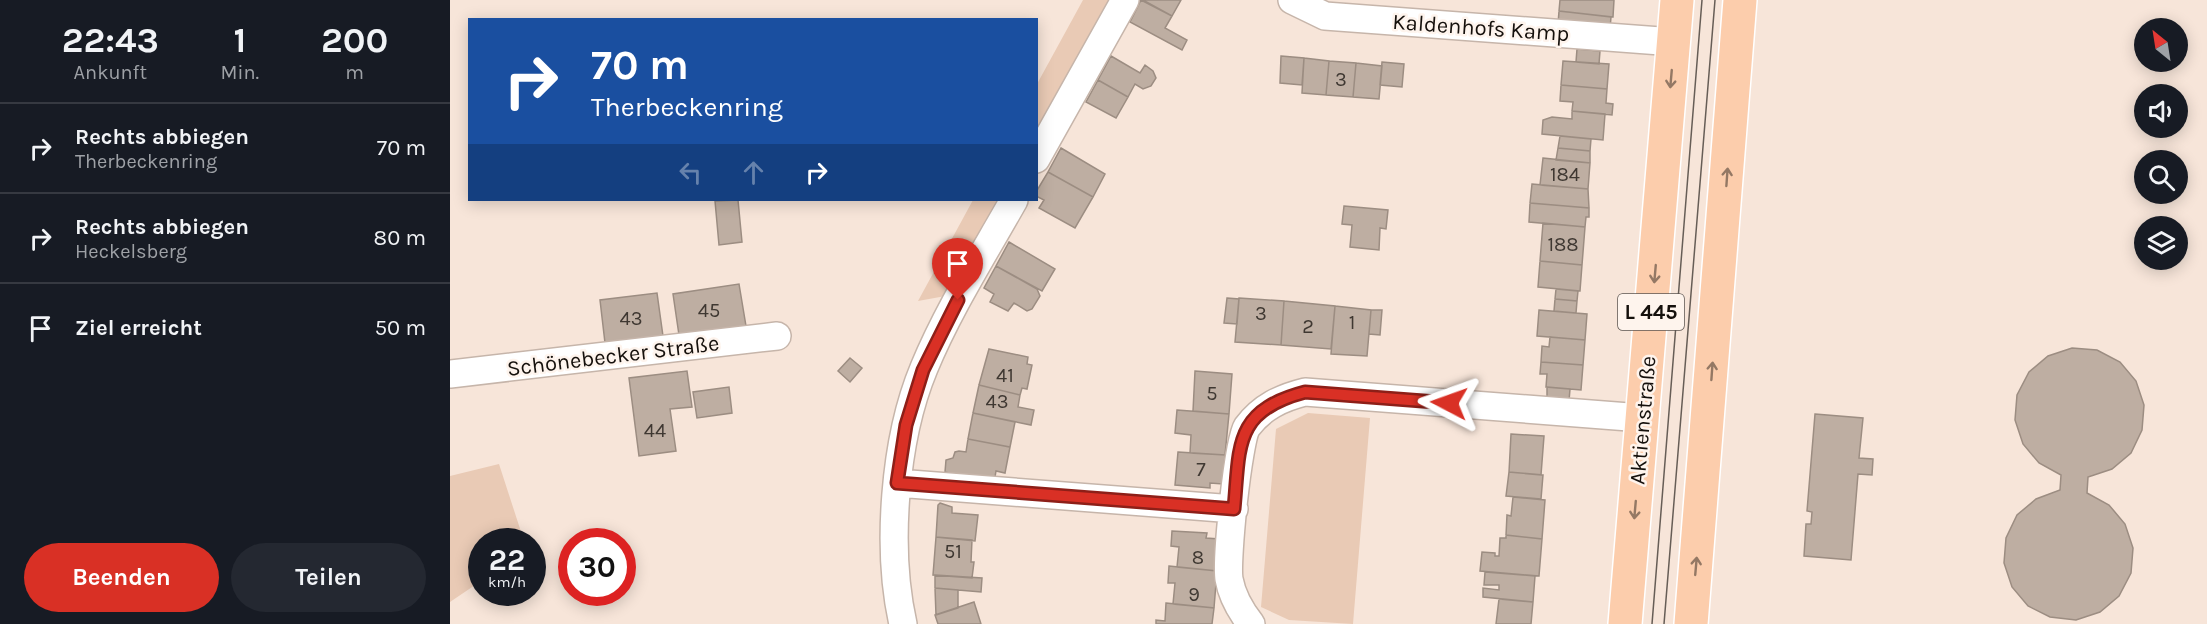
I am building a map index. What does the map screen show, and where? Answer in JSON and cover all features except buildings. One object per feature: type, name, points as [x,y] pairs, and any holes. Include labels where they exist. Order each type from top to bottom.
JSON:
[{"type":"main road","name":"Aktienstraße","points":[[1625,624],[1677,0]]},
{"type":"main road","name":"L 445","points":[[1691,624],[1740,0]]},
{"type":"street","points":[[1038,155],[1125,0]]},
{"type":"street","name":"Kaldenhofs Kamp","points":[[1292,0],[1325,16],[1674,42]]},
{"type":"street","points":[[903,624],[899,606],[894,534],[897,483],[906,425],[923,370],[947,320],[1013,201]]},
{"type":"street","name":"Schönebecker Straße","points":[[450,374],[777,336]]},
{"type":"street","points":[[1251,624],[1238,607],[1229,577],[1239,451],[1245,430],[1259,412],[1282,398],[1305,392],[1642,418]]},
{"type":"street","points":[[897,483],[1234,509]]},
{"type":"shaded area","points":[[1083,0],[1113,0],[1038,137],[1038,82]]},
{"type":"shaded area","points":[[972,201],[1002,201],[951,295],[918,301]]},
{"type":"shaded area","points":[[1308,413],[1370,418],[1353,624],[1289,620],[1261,607],[1276,429]]},
{"type":"shaded area","points":[[499,464],[520,528],[468,528],[468,590],[450,602],[450,476]]},
{"type":"tram line","points":[[1652,624],[1702,0]]},
{"type":"tram line","points":[[1664,624],[1715,0]]},
{"type":"route","points":[[958,300],[923,370],[906,425],[897,483],[934,484],[1234,509],[1239,451],[1245,430],[1259,412],[1282,398],[1305,392],[1449,403]]}]
